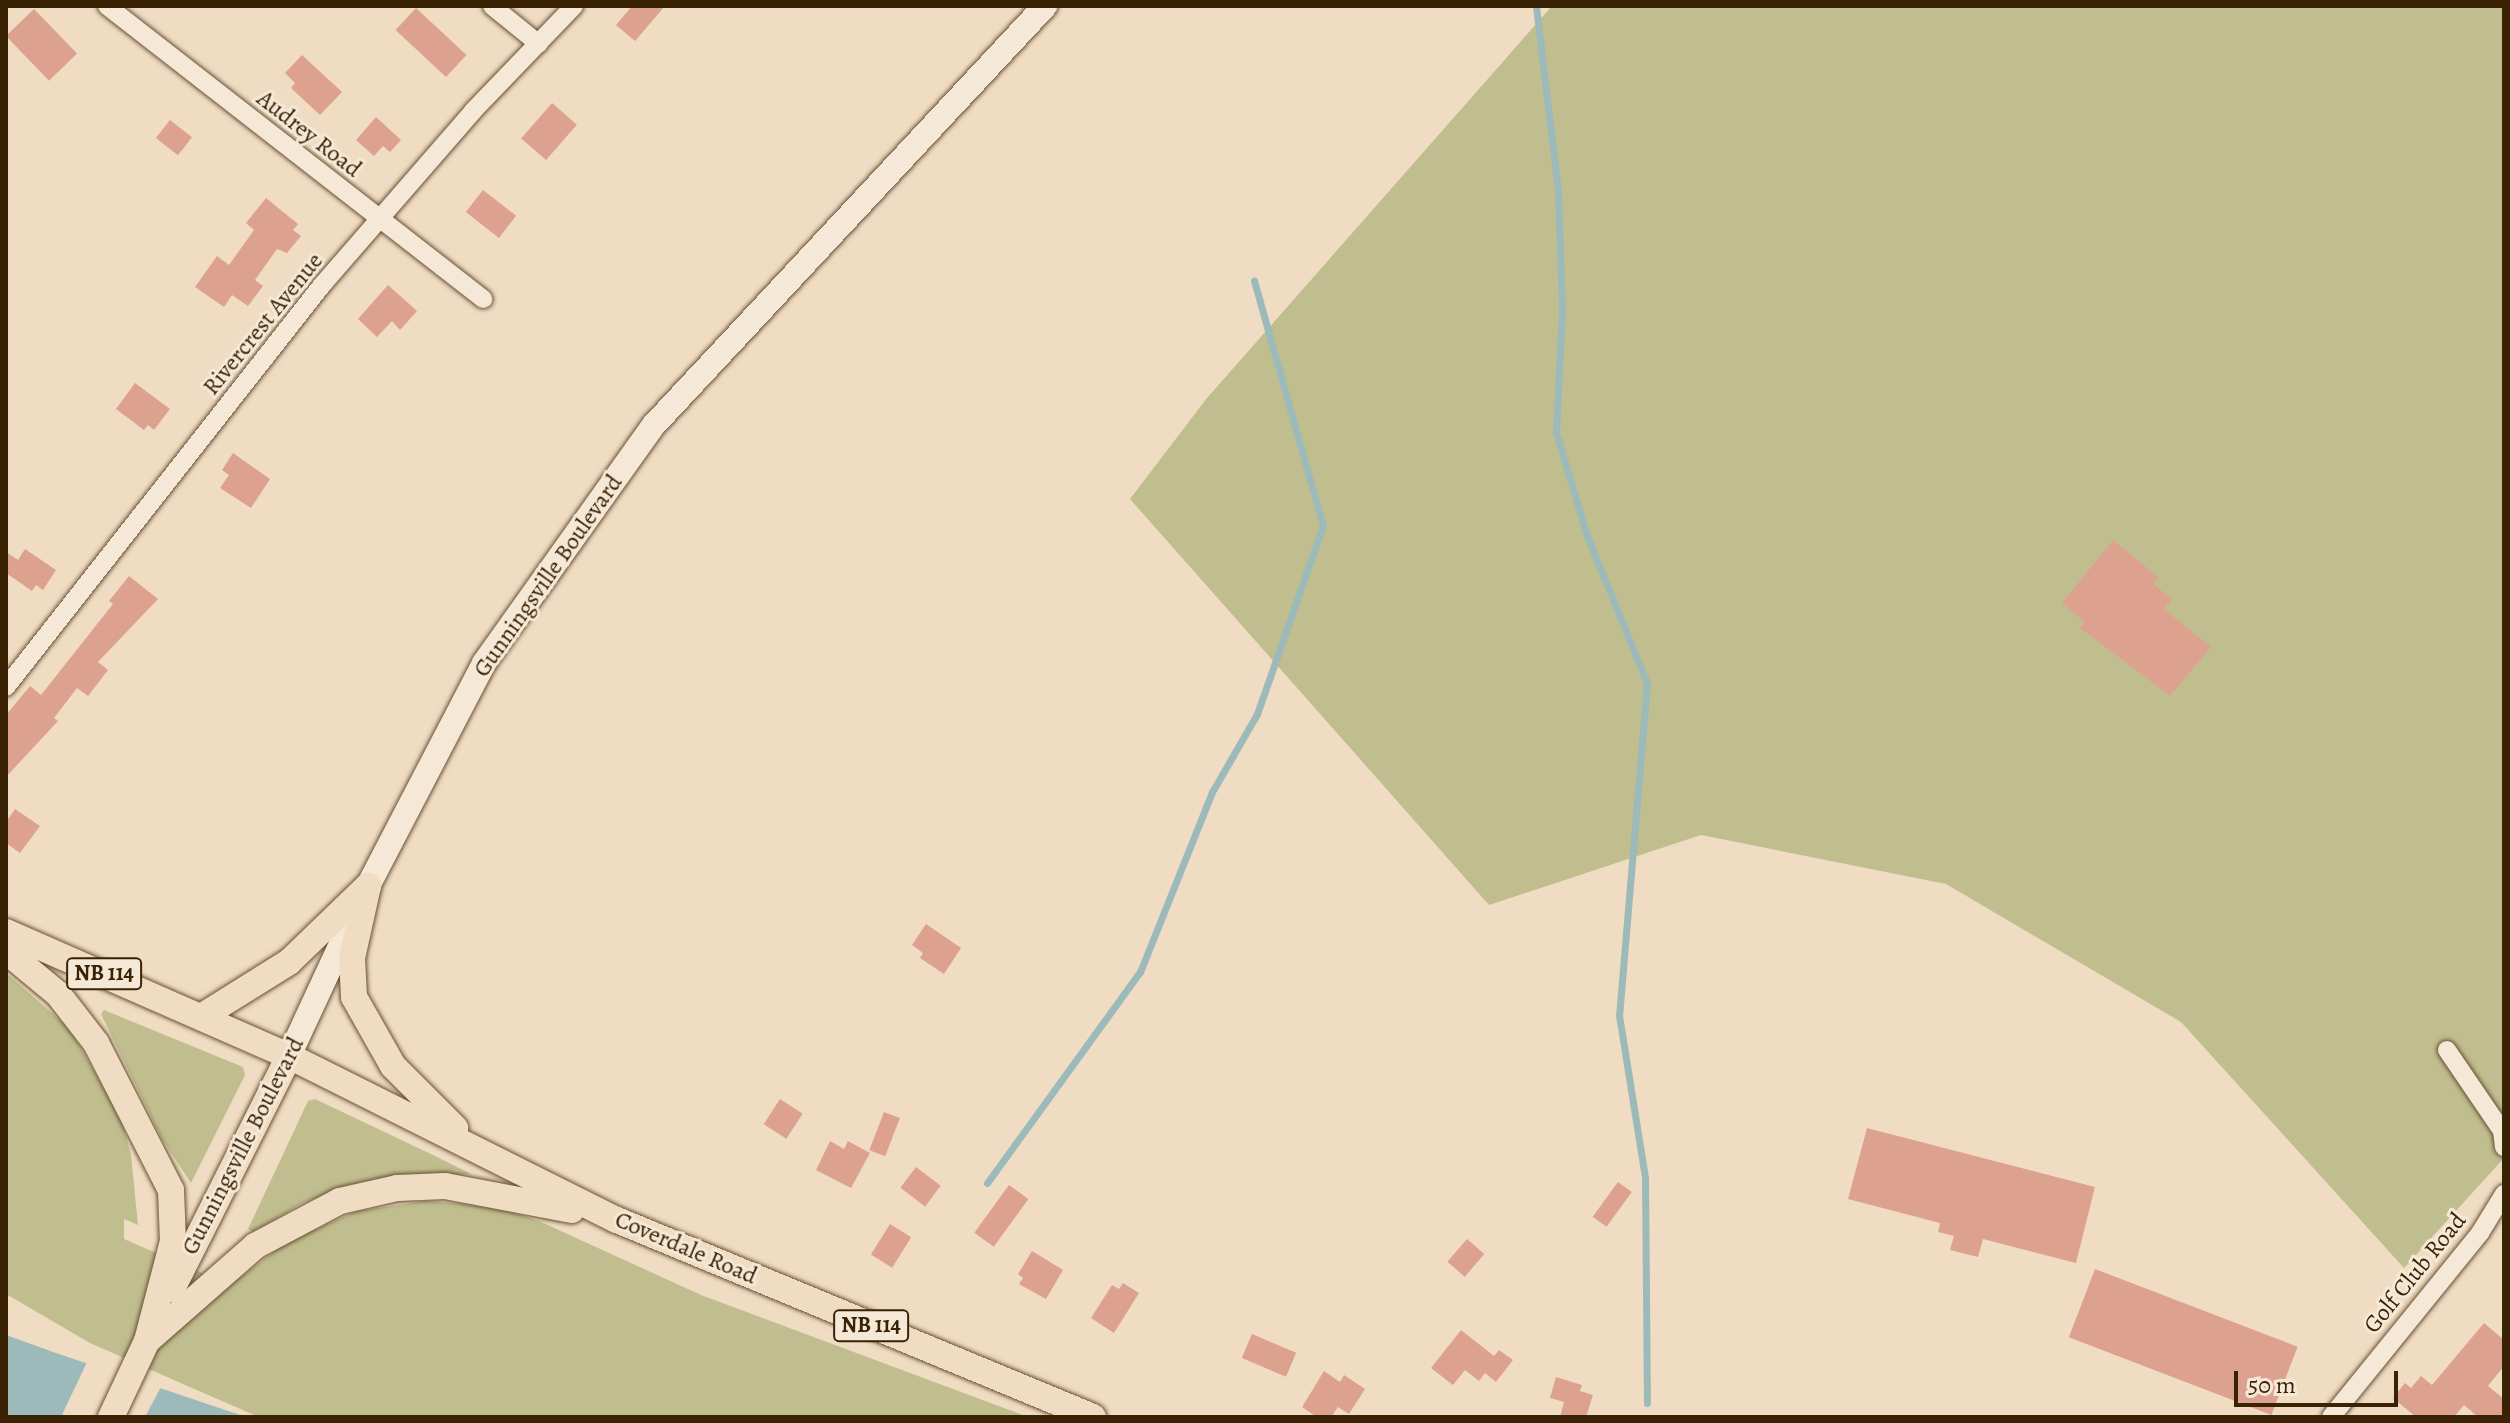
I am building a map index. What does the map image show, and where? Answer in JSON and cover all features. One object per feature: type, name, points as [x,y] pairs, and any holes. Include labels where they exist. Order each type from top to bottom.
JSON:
[{"type":"main road","name":"Gunningsville Boulevard","points":[[111,1417],[147,1341],[182,1246],[289,1056],[368,886],[484,663],[653,426],[1045,6]]},
{"type":"main road","points":[[201,1017],[289,962],[368,886]]},
{"type":"main road","points":[[368,886],[352,958],[354,997],[360,1013],[406,1082],[482,1151]]},
{"type":"main road","name":"NB 114","points":[[6,932],[289,1056]]},
{"type":"main road","points":[[6,951],[74,1012],[119,1082],[171,1190],[182,1246]]},
{"type":"main road","name":"Coverdale Road","points":[[289,1056],[617,1220],[1093,1417]]},
{"type":"main road","points":[[147,1341],[228,1268],[280,1229],[318,1209],[397,1188],[467,1188],[617,1220]]},
{"type":"street","name":"Audrey Road","points":[[107,6],[483,299]]},
{"type":"street","points":[[492,6],[539,44]]},
{"type":"street","name":"Rivercrest Avenue","points":[[6,687],[322,285],[473,111],[574,6]]},
{"type":"street","points":[[2447,1050],[2502,1131],[2504,1147]]},
{"type":"street","name":"Golf Club Road","points":[[2331,1417],[2480,1233],[2504,1194]]},
{"type":"shaded area","points":[[1552,6],[2504,6],[2504,1158],[2404,1268],[2181,1022],[1946,884],[1701,835],[1489,905],[1130,499],[1207,398]]},
{"type":"shaded area","points":[[6,973],[70,1029],[121,1118],[131,1155],[138,1225],[124,1219],[124,1239],[230,1285],[287,1242],[357,1211],[427,1201],[492,1206],[539,1221],[701,1295],[1028,1417],[259,1417],[176,1381],[90,1343],[6,1294]]},
{"type":"shaded area","points":[[104,1010],[243,1067],[245,1075],[191,1183],[162,1139],[101,1014]]},
{"type":"shaded area","points":[[315,1099],[471,1174],[360,1182],[302,1203],[253,1232],[248,1229],[308,1101]]},
{"type":"water","points":[[6,1335],[56,1353],[246,1417],[6,1417]]},
{"type":"pier","points":[[88,1360],[162,1385],[145,1417],[61,1417]]},
{"type":"building","points":[[632,6],[665,6],[635,41],[616,25]]},
{"type":"building","points":[[416,8],[466,55],[446,77],[396,30]]},
{"type":"building","points":[[34,9],[77,54],[49,81],[6,36]]},
{"type":"building","points":[[302,55],[342,92],[320,115],[291,88],[295,83],[285,73]]},
{"type":"building","points":[[552,103],[577,125],[546,160],[521,138]]},
{"type":"building","points":[[376,117],[401,140],[390,152],[383,146],[374,156],[356,140]]},
{"type":"building","points":[[170,120],[192,137],[178,155],[156,138]]},
{"type":"building","points":[[483,190],[516,216],[499,238],[466,212]]},
{"type":"building","points":[[266,198],[298,224],[293,230],[301,236],[287,253],[277,249],[255,280],[263,286],[248,306],[232,295],[224,307],[195,287],[217,256],[229,265],[254,230],[246,223]]},
{"type":"building","points":[[388,285],[417,311],[400,330],[392,321],[377,337],[358,319]]},
{"type":"building","points":[[135,383],[170,409],[154,430],[148,425],[144,430],[116,409]]},
{"type":"building","points":[[233,453],[270,479],[251,508],[220,488],[229,475],[222,470]]},
{"type":"building","points":[[2113,540],[2158,577],[2153,584],[2172,599],[2164,609],[2211,647],[2170,696],[2080,628],[2085,622],[2062,603]]},
{"type":"building","points":[[25,549],[56,570],[43,590],[36,585],[32,591],[6,573],[6,552],[18,560]]},
{"type":"building","points":[[129,576],[158,599],[98,662],[108,670],[88,696],[77,688],[54,718],[58,721],[6,777],[6,715],[30,686],[41,695],[113,604],[109,601]]},
{"type":"building","points":[[15,809],[40,826],[20,853],[6,843],[6,822]]},
{"type":"building","points":[[926,924],[961,948],[944,974],[920,958],[923,953],[912,945]]},
{"type":"building","points":[[780,1099],[803,1114],[786,1139],[764,1124]]},
{"type":"building","points":[[884,1112],[900,1118],[885,1156],[869,1150]]},
{"type":"building","points":[[1867,1128],[2095,1187],[2076,1263],[1983,1239],[1978,1257],[1950,1250],[1954,1236],[1938,1232],[1940,1223],[1848,1199]]},
{"type":"building","points":[[830,1141],[844,1149],[848,1141],[870,1153],[851,1188],[816,1170]]},
{"type":"building","points":[[916,1167],[941,1186],[925,1206],[900,1188]]},
{"type":"building","points":[[1618,1182],[1632,1192],[1606,1227],[1593,1217]]},
{"type":"building","points":[[1009,1185],[1028,1199],[994,1247],[974,1233]]},
{"type":"building","points":[[890,1224],[911,1237],[892,1268],[871,1255]]},
{"type":"building","points":[[1467,1239],[1484,1254],[1465,1277],[1447,1262]]},
{"type":"building","points":[[1032,1251],[1063,1270],[1046,1299],[1019,1284],[1023,1278],[1018,1274]]},
{"type":"building","points":[[2095,1269],[2298,1347],[2271,1415],[2069,1337]]},
{"type":"building","points":[[1123,1283],[1139,1293],[1114,1333],[1091,1318],[1112,1285],[1119,1289]]},
{"type":"building","points":[[2484,1323],[2504,1340],[2504,1366],[2488,1386],[2504,1399],[2504,1417],[2478,1417],[2464,1405],[2454,1417],[2416,1417],[2393,1398],[2405,1383],[2411,1388],[2421,1376],[2432,1385]]},
{"type":"building","points":[[1461,1330],[1494,1356],[1499,1350],[1513,1360],[1496,1382],[1485,1373],[1479,1381],[1465,1370],[1453,1385],[1431,1368]]},
{"type":"building","points":[[1252,1334],[1296,1353],[1286,1377],[1242,1358]]},
{"type":"building","points":[[1324,1371],[1340,1382],[1344,1375],[1365,1389],[1349,1414],[1338,1407],[1331,1417],[1317,1417],[1302,1407]]},
{"type":"building","points":[[1556,1377],[1582,1385],[1580,1391],[1593,1395],[1586,1417],[1560,1417],[1564,1402],[1550,1398]]},
{"type":"waterway","points":[[1536,6],[1558,190],[1562,310],[1556,432],[1587,536],[1647,683],[1619,1015],[1645,1178],[1647,1403]]},
{"type":"waterway","points":[[987,1183],[1140,972],[1212,792],[1257,714],[1323,526],[1254,280]]}]
